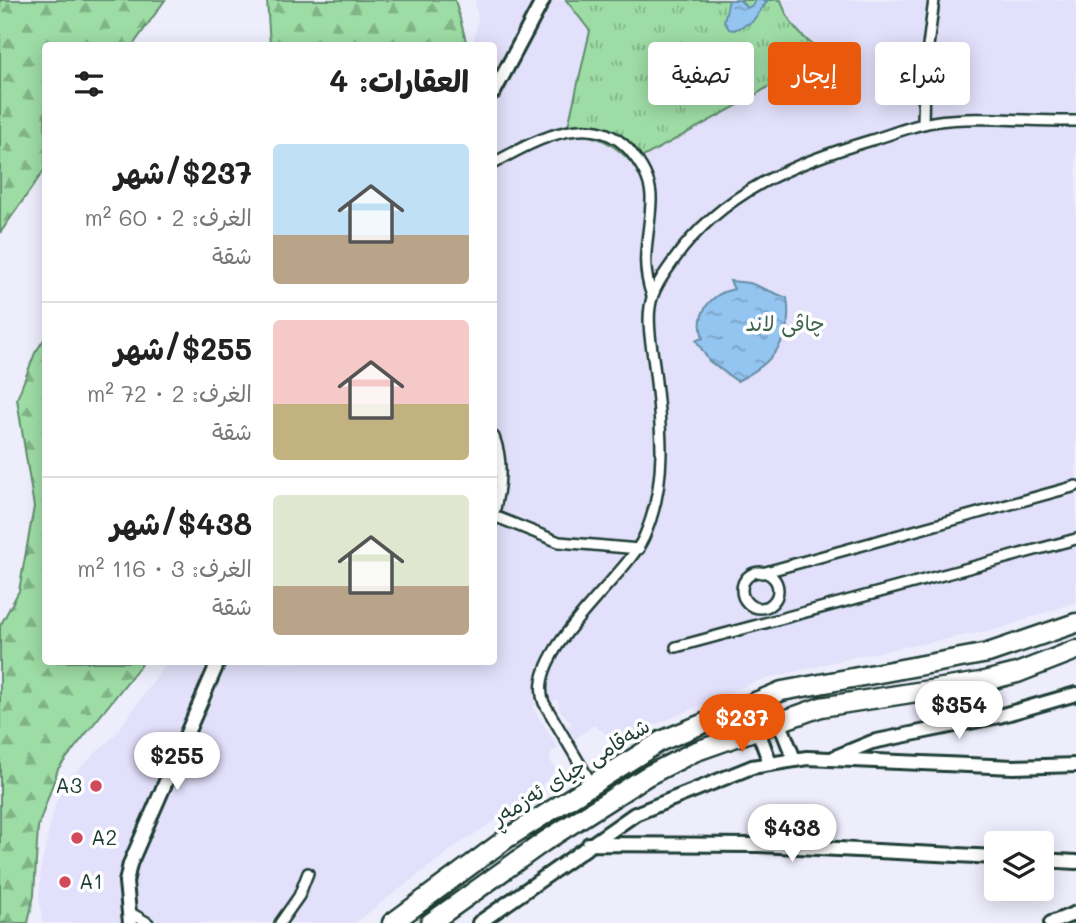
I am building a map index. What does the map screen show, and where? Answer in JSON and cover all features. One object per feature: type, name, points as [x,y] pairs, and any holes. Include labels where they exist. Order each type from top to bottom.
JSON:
[{"type":"main road","name":"شەقامی چیای ئەزمەڕ","points":[[392,923],[506,839],[662,741],[782,691],[988,653],[1076,623]]},
{"type":"main road","name":"شەقامی چیای ئەزمەڕ","points":[[430,923],[545,841],[648,776],[694,752],[779,720],[821,708],[981,682],[1017,673],[1076,650]]},
{"type":"street","points":[[497,86],[543,0]]},
{"type":"street","points":[[923,124],[924,77],[934,0]]},
{"type":"street","points":[[652,296],[671,264],[698,229],[746,190],[827,153],[923,124],[948,121],[1076,121]]},
{"type":"street","points":[[497,161],[539,139],[574,129],[596,132],[626,147],[642,168],[651,191],[644,260],[652,296],[649,321],[662,430],[662,471],[654,508],[639,549],[579,616],[556,651],[541,689],[544,703],[593,786]]},
{"type":"street","points":[[497,445],[500,480],[497,497]]},
{"type":"street","points":[[762,573],[776,582],[778,594],[772,604],[761,609],[745,601],[742,590],[746,579],[762,573],[1076,486]]},
{"type":"street","points":[[497,515],[559,542],[639,549]]},
{"type":"street","points":[[676,647],[1076,539]]},
{"type":"street","points":[[148,923],[130,917],[127,882],[130,864],[217,665]]},
{"type":"street","points":[[831,759],[872,741],[999,716],[1076,694]]},
{"type":"street","points":[[779,720],[794,759]]},
{"type":"street","points":[[757,728],[770,763]]},
{"type":"street","points":[[479,923],[589,844],[652,806],[770,763],[794,759],[831,759],[1004,766],[1076,765]]},
{"type":"street","points":[[589,844],[759,845],[984,857]]},
{"type":"street","points":[[1054,861],[1076,862]]},
{"type":"street","points":[[280,923],[299,896],[308,873]]},
{"type":"street","points":[[1051,923],[1076,913]]},
{"type":"shaded area","name":"چاڤی لاند","points":[[475,0],[1076,0],[1076,602],[998,629],[858,656],[757,681],[624,738],[610,737],[594,725],[575,739],[567,727],[571,723],[559,708],[558,700],[532,706],[558,748],[551,752],[550,760],[556,769],[532,797],[460,843],[355,923],[43,923],[39,897],[41,867],[55,805],[67,780],[115,735],[165,665],[497,665],[497,42],[474,42],[478,18]]},
{"type":"green space","points":[[0,0],[165,0],[135,42],[42,42],[42,173],[0,233]]},
{"type":"green space","points":[[267,0],[455,0],[466,42],[270,42]]},
{"type":"green space","points":[[566,0],[781,0],[788,17],[809,42],[768,42],[768,87],[754,96],[754,42],[648,42],[648,105],[738,105],[632,163],[603,140],[566,135],[590,31]]},
{"type":"green space","points":[[42,342],[42,665],[141,665],[58,769],[38,827],[34,895],[28,923],[0,923],[0,626],[19,591],[34,507],[17,399],[35,353]]},
{"type":"water","points":[[729,0],[740,0],[747,8],[753,5],[755,0],[768,0],[752,22],[734,30],[729,29],[724,21]]},
{"type":"water","points":[[730,281],[750,283],[787,298],[788,312],[787,326],[778,349],[761,367],[737,381],[709,361],[696,340],[703,338],[701,321],[706,306],[717,295],[734,289]]},
{"type":"place","name":"A3","points":[[96,786]]},
{"type":"place","name":"A2","points":[[77,838]]},
{"type":"place","name":"A1","points":[[65,882]]}]
